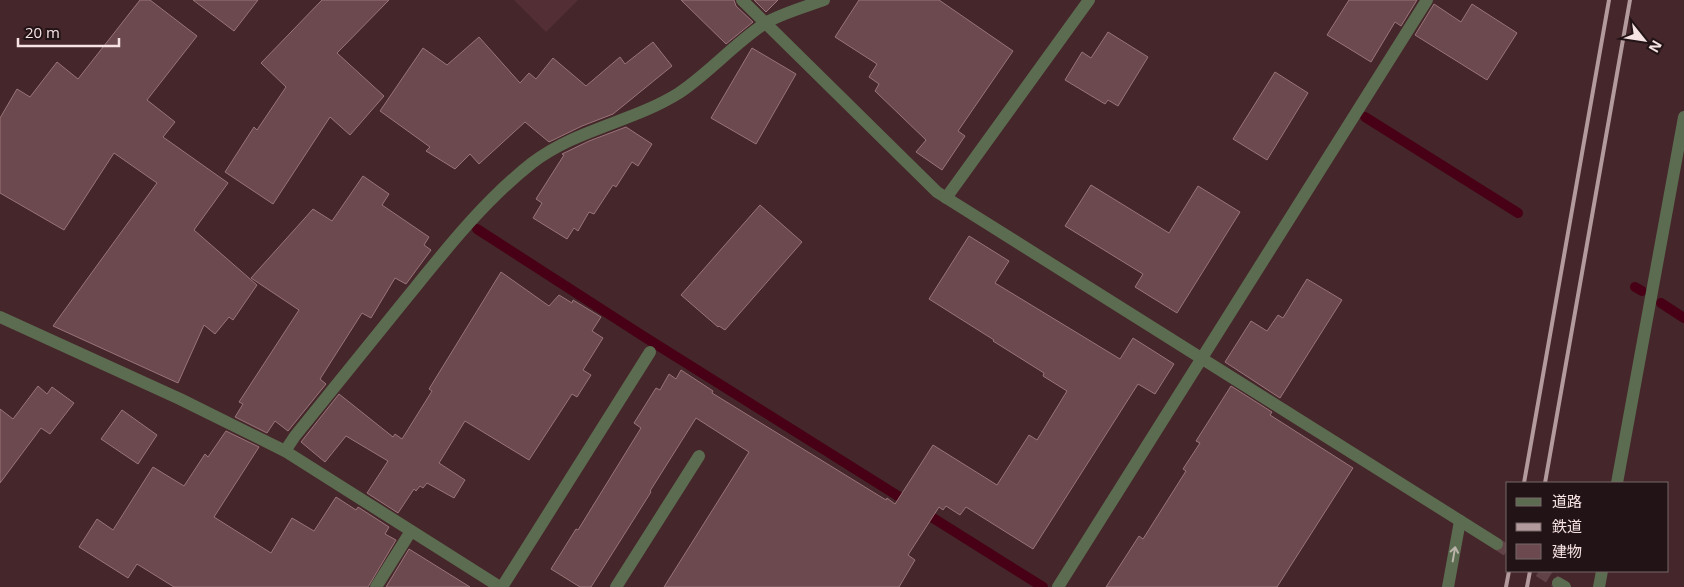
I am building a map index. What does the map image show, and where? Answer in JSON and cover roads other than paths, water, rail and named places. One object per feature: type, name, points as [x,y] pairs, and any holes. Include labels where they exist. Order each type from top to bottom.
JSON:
[{"type":"street","points":[[742,0],[937,192],[1497,544]]},
{"type":"street","points":[[285,452],[295,436],[463,229],[533,162],[575,138],[636,114],[679,92],[765,23],[824,0]]},
{"type":"street","points":[[946,198],[1089,0]]},
{"type":"street","points":[[1058,587],[1427,0]]},
{"type":"street","points":[[1618,482],[1684,117]]},
{"type":"street","points":[[0,317],[180,400],[285,452],[501,587],[650,352]]},
{"type":"street","points":[[616,587],[699,456]]},
{"type":"street","points":[[1448,587],[1460,521]]},
{"type":"street","points":[[376,587],[412,531]]},
{"type":"street","points":[[1599,587],[1602,572]]},
{"type":"waterway","points":[[1365,117],[1518,213]]},
{"type":"waterway","points":[[477,229],[643,336],[1043,587]]},
{"type":"waterway","points":[[1635,287],[1642,291]]},
{"type":"waterway","points":[[1661,303],[1684,318]]},
{"type":"tunnel","points":[[1497,544],[1506,550]]},
{"type":"tunnel","points":[[1541,572],[1558,583]]},
{"type":"railway","points":[[1524,482],[1609,0]]},
{"type":"railway","points":[[1545,482],[1630,0]]},
{"type":"railway","points":[[1506,587],[1509,572]]},
{"type":"railway","points":[[1527,587],[1530,572]]}]
